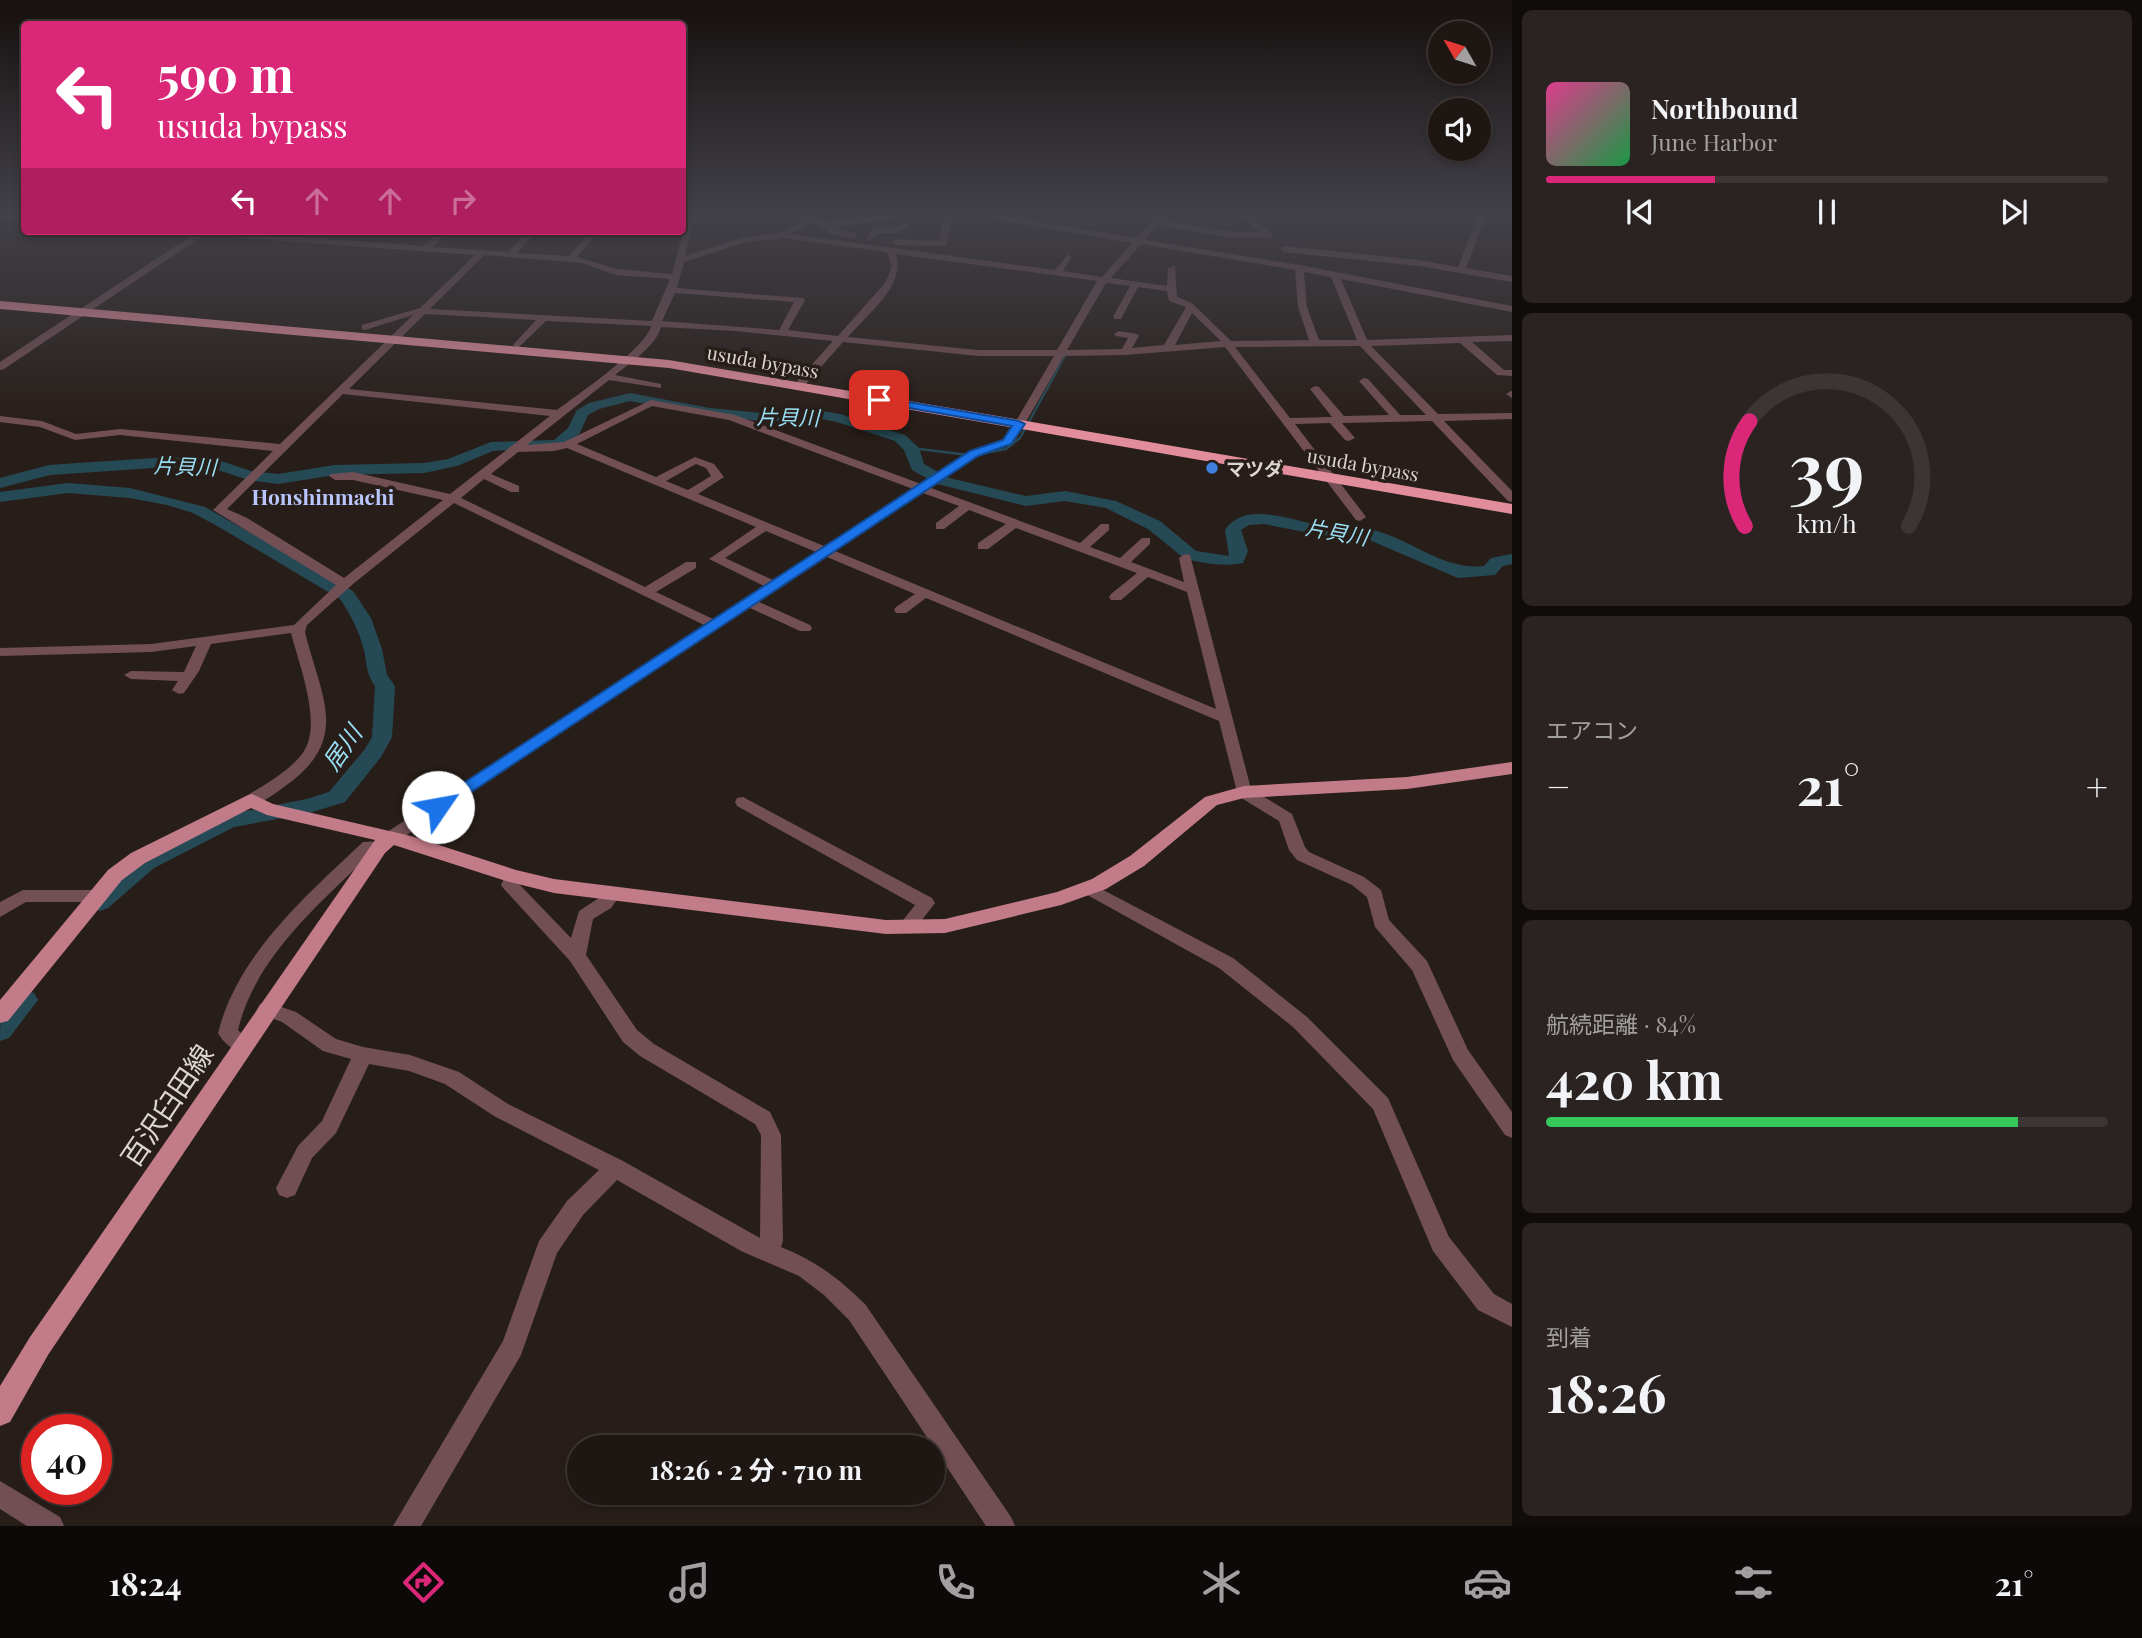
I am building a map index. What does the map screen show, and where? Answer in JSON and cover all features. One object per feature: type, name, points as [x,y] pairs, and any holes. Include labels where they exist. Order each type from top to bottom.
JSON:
[{"type":"highway","name":"usuda bypass","points":[[0,303],[631,358],[1326,474],[1512,509]]},
{"type":"highway","name":"usuda bypass","points":[[394,337],[518,345],[631,358],[802,382],[1021,422]]},
{"type":"highway","name":"usuda bypass","points":[[1326,474],[1512,500]]},
{"type":"main road","points":[[0,1015],[115,875],[138,858],[267,807],[385,842],[440,850],[513,876],[612,894],[906,928],[945,926],[982,919],[1088,888],[1137,861],[1211,801],[1244,792],[1407,783],[1512,768]]},
{"type":"main road","name":"百沢臼田線","points":[[0,1412],[39,1346],[267,1009],[385,842]]},
{"type":"street","points":[[0,367],[127,283]]},
{"type":"street","points":[[340,588],[243,521],[219,510],[451,283]]},
{"type":"street","points":[[267,807],[312,751],[319,735],[299,628],[305,618],[631,358],[655,332],[674,283]]},
{"type":"street","points":[[802,382],[889,283]]},
{"type":"street","points":[[243,1045],[228,1033],[229,1024],[244,991],[275,941],[369,846],[385,842],[974,454],[1007,442],[1101,283]]},
{"type":"street","points":[[1124,283],[1172,289]]},
{"type":"street","points":[[1172,283],[1172,299],[1189,305],[1226,344],[1360,517]]},
{"type":"street","points":[[1301,283],[1299,294],[1315,343]]},
{"type":"street","points":[[1338,283],[1363,343],[1435,418],[1507,487],[1512,500]]},
{"type":"street","points":[[1422,283],[1483,289],[1500,283]]},
{"type":"street","points":[[1476,283],[1512,309]]},
{"type":"street","points":[[1118,317],[1135,285]]},
{"type":"street","points":[[672,290],[800,300],[781,334]]},
{"type":"street","points":[[1168,348],[1190,308]]},
{"type":"street","points":[[365,327],[422,311],[735,328],[978,353],[1125,352],[1226,344],[1507,338],[1512,346]]},
{"type":"street","points":[[518,345],[542,319]]},
{"type":"street","points":[[1119,334],[1135,337],[1125,352]]},
{"type":"street","points":[[1463,340],[1501,373],[1512,373]]},
{"type":"street","points":[[608,377],[657,386]]},
{"type":"street","points":[[1364,381],[1397,418]]},
{"type":"street","points":[[1315,389],[1349,438]]},
{"type":"street","points":[[342,391],[560,414]]},
{"type":"street","points":[[538,463],[651,403],[731,417],[932,482],[968,505],[1192,589]]},
{"type":"street","points":[[1285,421],[1512,416]]},
{"type":"street","points":[[0,419],[42,424],[75,437],[120,432],[282,448]]},
{"type":"street","points":[[519,446],[554,448],[570,444],[1224,718]]},
{"type":"street","points":[[657,481],[695,460],[710,466],[718,477],[689,494]]},
{"type":"street","points":[[484,475],[515,489]]},
{"type":"street","points":[[335,476],[353,476],[454,499],[714,625]]},
{"type":"street","points":[[940,526],[968,505]]},
{"type":"street","points":[[983,546],[1015,523]]},
{"type":"street","points":[[766,526],[715,559],[774,585]]},
{"type":"street","points":[[1081,548],[1105,527]]},
{"type":"street","points":[[1122,563],[1146,541]]},
{"type":"street","points":[[1185,558],[1244,792],[1286,818],[1297,850],[1303,856],[1358,881],[1375,894],[1381,922],[1420,966],[1460,1054],[1512,1129]]},
{"type":"street","points":[[646,592],[691,565]]},
{"type":"street","points":[[1116,597],[1146,572]]},
{"type":"street","points":[[901,610],[924,593]]},
{"type":"street","points":[[749,602],[805,628]]},
{"type":"street","points":[[0,652],[128,649],[299,628]]},
{"type":"street","points":[[131,675],[184,684],[206,640]]},
{"type":"street","points":[[744,802],[926,903],[906,928]]},
{"type":"street","points":[[513,876],[510,886],[577,956],[637,1042],[705,1086],[763,1118],[768,1126],[772,1241],[767,1252]]},
{"type":"street","points":[[1088,888],[1226,963],[1300,1022],[1381,1104],[1441,1244],[1486,1302],[1512,1316]]},
{"type":"street","points":[[577,956],[585,916],[605,903],[612,894]]},
{"type":"street","points":[[0,911],[23,896],[96,896]]},
{"type":"street","points":[[267,1009],[289,1017],[330,1045],[363,1055],[410,1063],[452,1078],[501,1110],[615,1168],[767,1252],[807,1269],[832,1287],[857,1312],[1002,1526]]},
{"type":"street","points":[[287,1188],[305,1152],[334,1118],[363,1055]]},
{"type":"street","points":[[406,1526],[513,1347],[547,1248],[575,1208],[615,1168]]},
{"type":"street","points":[[0,1494],[51,1526]]},
{"type":"waterway","points":[[1058,368],[1065,356]]},
{"type":"waterway","points":[[980,454],[1006,449],[1020,438],[1059,367]]},
{"type":"waterway","name":"片貝川","points":[[0,483],[49,470],[154,463],[209,462],[249,475],[278,479],[335,470],[424,468],[452,463],[491,447],[558,444],[575,430],[582,413],[594,406],[630,397],[710,412],[772,418],[806,412],[840,418],[900,438],[911,448],[917,467],[943,481],[1026,501],[1065,496],[1110,504],[1154,525],[1191,555],[1228,561],[1237,559],[1239,551],[1233,530],[1237,524],[1246,520],[1264,519],[1325,531],[1370,534],[1464,574],[1489,571],[1497,562],[1512,559]]},
{"type":"waterway","points":[[911,448],[969,455]]},
{"type":"waterway","name":"居川","points":[[0,497],[68,488],[130,493],[199,510],[347,595],[362,618],[373,649],[377,676],[385,686],[382,737],[374,752],[337,797],[309,806],[228,821],[146,862],[100,902]]},
{"type":"waterway","name":"居川","points":[[0,1031],[25,1000]]},
{"type":"place","name":"マツダ","points":[[1212,468]]},
{"type":"district","name":"Honshinmachi","points":[[323,496]]},
{"type":"route","points":[[438,807],[974,454],[1007,442],[1019,424],[879,400]]}]
